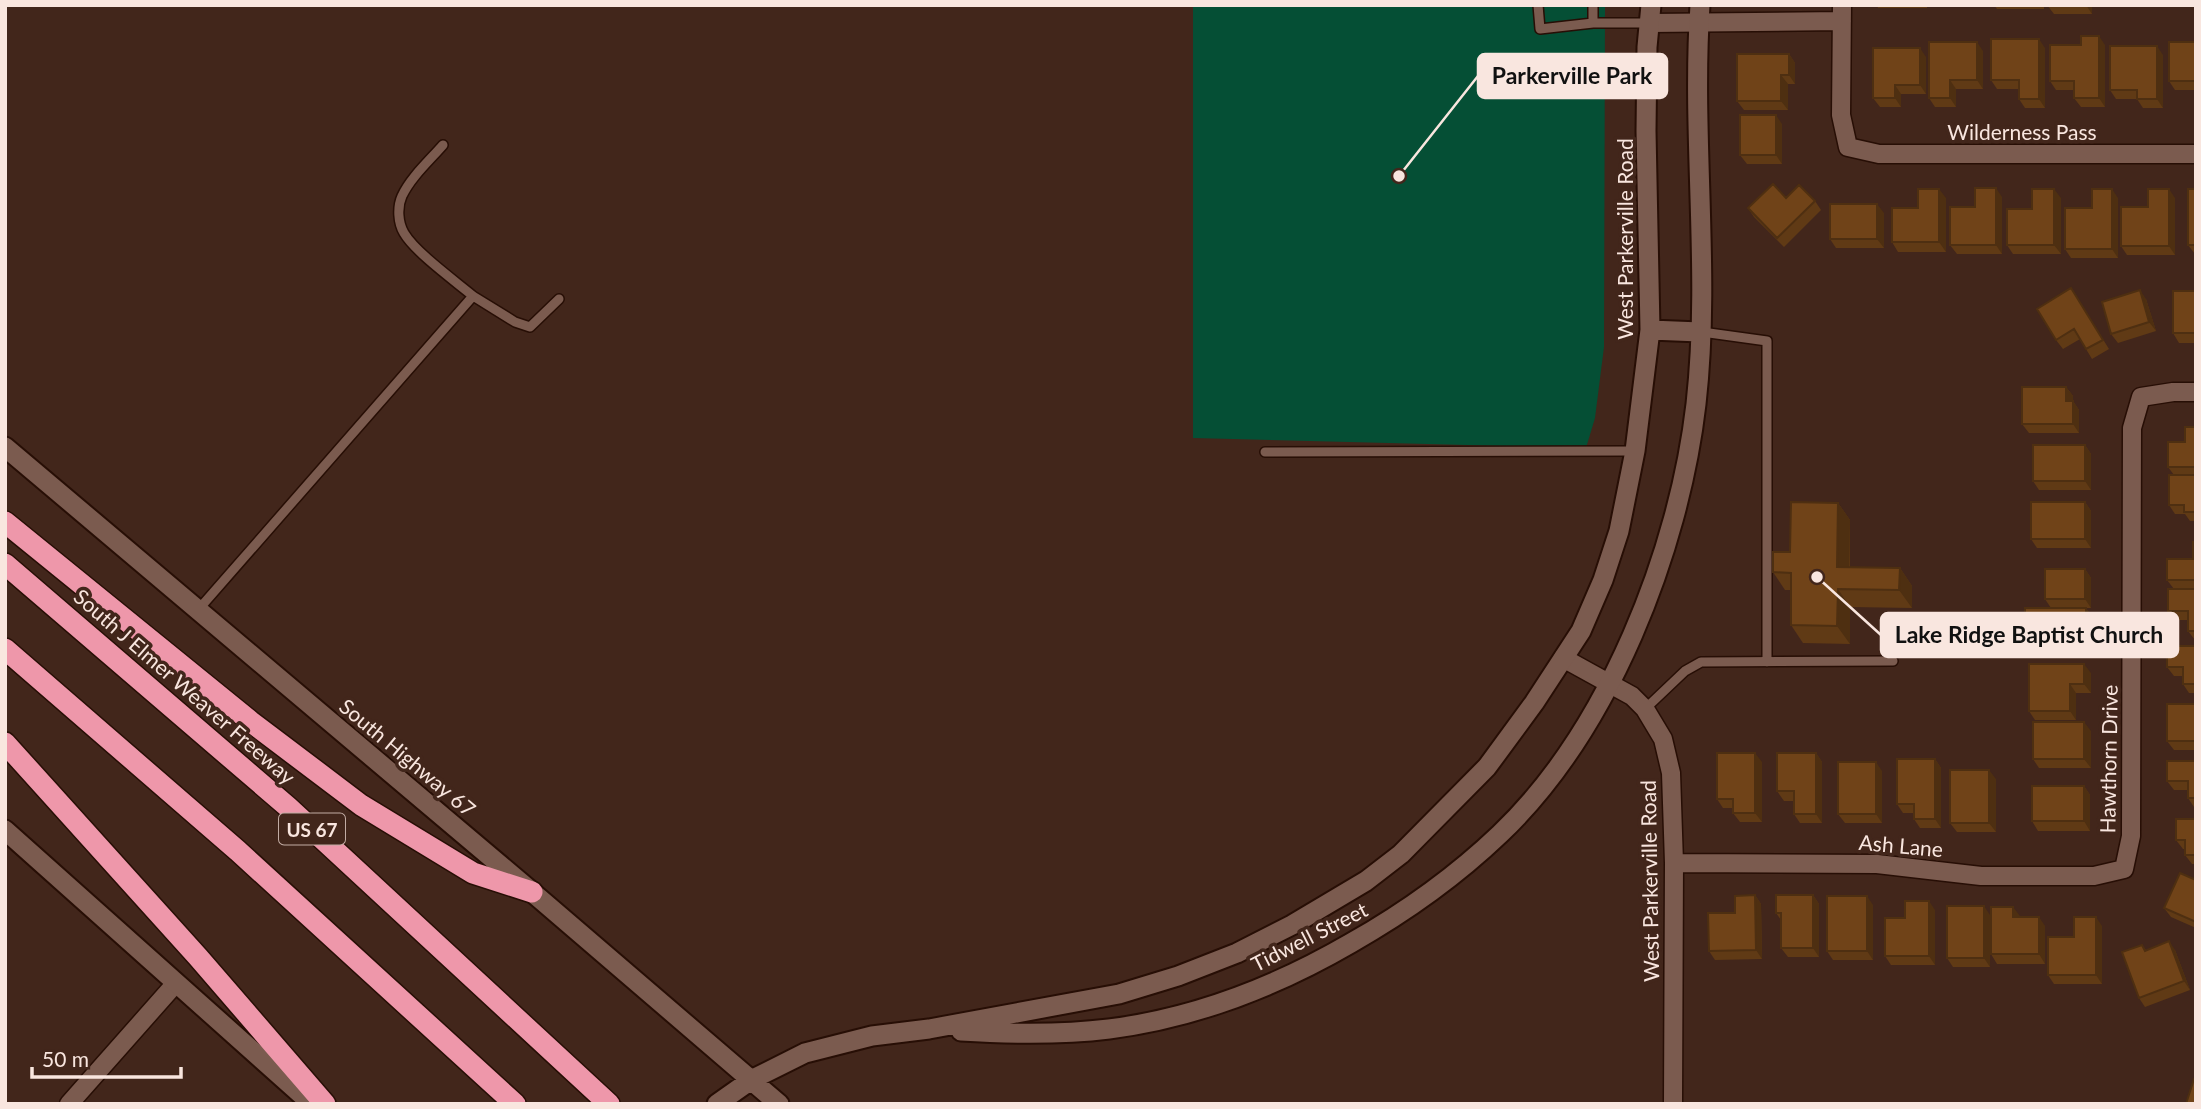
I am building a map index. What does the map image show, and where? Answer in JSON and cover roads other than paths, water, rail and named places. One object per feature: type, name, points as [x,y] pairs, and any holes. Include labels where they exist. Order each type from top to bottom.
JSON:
[{"type":"highway","points":[[5,522],[250,721],[361,805],[473,873],[532,892]]},
{"type":"highway","name":"South J Elmer Weaver Freeway","points":[[5,564],[288,807],[609,1104]]},
{"type":"highway","points":[[5,649],[238,851],[515,1104]]},
{"type":"highway","points":[[5,743],[180,936],[325,1104]]},
{"type":"main road","name":"West Parkerville Road","points":[[1563,658],[1580,631],[1603,580],[1619,531],[1635,451],[1650,330],[1646,131],[1650,14]]},
{"type":"main road","points":[[1608,683],[1652,590],[1671,532],[1684,479],[1696,403],[1700,332],[1697,50],[1700,14]]},
{"type":"main road","points":[[1650,330],[1700,332]]},
{"type":"main road","name":"South Highway 67","points":[[5,447],[779,1104]]},
{"type":"main road","name":"Tidwell Street","points":[[717,1104],[751,1080],[805,1053],[872,1036],[929,1029],[1119,994],[1178,976],[1237,953],[1292,925],[1366,881],[1401,854],[1434,822],[1487,767],[1563,658]]},
{"type":"main road","name":"Tidwell Street","points":[[929,1029],[1062,1033],[1110,1029],[1216,1005],[1280,981],[1326,958],[1398,913],[1458,870],[1502,832],[1549,778],[1582,730],[1608,683]]},
{"type":"main road","points":[[5,830],[312,1104]]},
{"type":"street","points":[[1650,14],[1842,13]]},
{"type":"street","name":"Wilderness Pass","points":[[1842,13],[1841,116],[1848,147],[1879,154],[2196,154]]},
{"type":"street","name":"Hawthorn Drive","points":[[2124,869],[2131,836],[2132,428],[2141,397],[2173,391],[2196,392]]},
{"type":"street","name":"West Parkerville Road","points":[[1563,658],[1632,696],[1645,709],[1664,739],[1671,773],[1674,863],[1673,1104]]},
{"type":"street","name":"Ash Lane","points":[[1674,863],[1877,864],[1981,876],[2094,876],[2124,869]]},
{"type":"street","points":[[69,1104],[176,983]]},
{"type":"lane","points":[[1538,5],[1541,29],[1650,14]]},
{"type":"lane","points":[[1593,5],[1593,23]]},
{"type":"lane","points":[[443,145],[411,182],[401,199],[399,216],[404,233],[429,259],[473,296],[515,322],[530,327],[559,299]]},
{"type":"lane","points":[[198,610],[473,296]]},
{"type":"lane","points":[[1700,332],[1767,341],[1767,662]]},
{"type":"lane","points":[[1265,452],[1635,451]]},
{"type":"lane","points":[[1645,709],[1685,671],[1701,662],[1893,661]]},
{"type":"place","name":"Parkerville Park","points":[[1399,176]]},
{"type":"place","name":"Lake Ridge Baptist Church","points":[[1817,577]]}]
